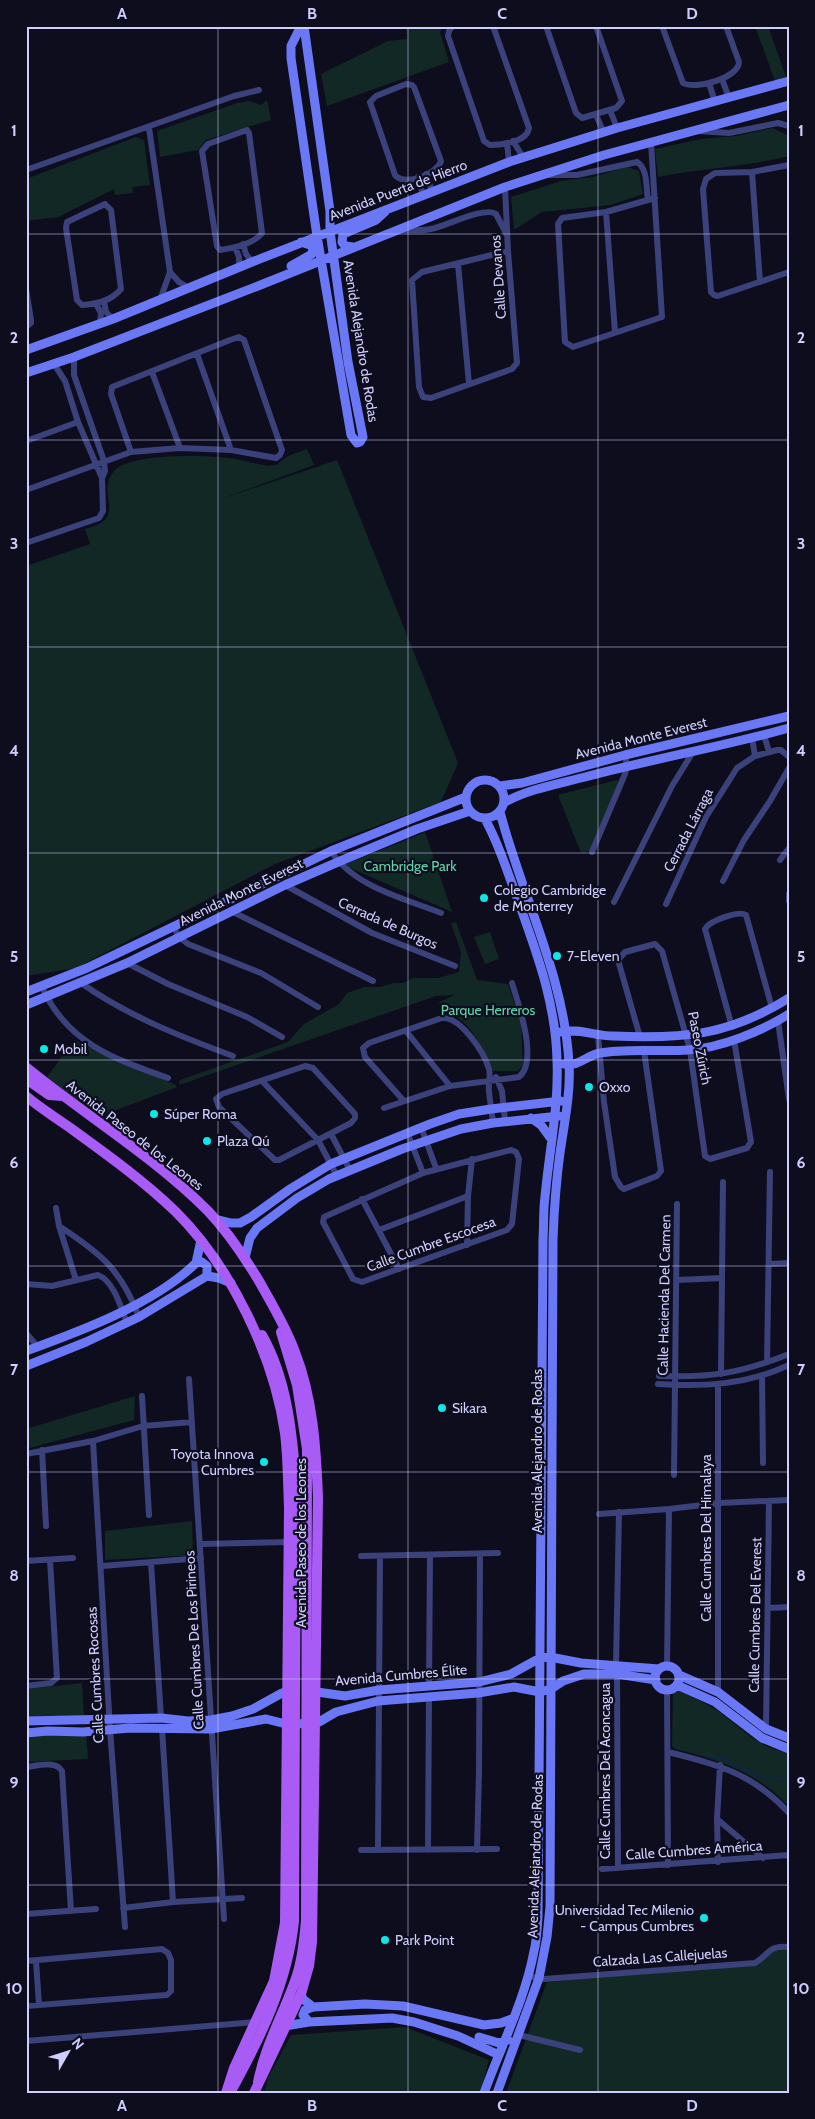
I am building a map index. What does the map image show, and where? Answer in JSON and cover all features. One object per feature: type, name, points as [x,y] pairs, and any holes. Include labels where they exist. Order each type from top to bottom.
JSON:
[{"type":"main road","name":"Avenida Paseo de los Leones","points":[[26,1067],[147,1158],[215,1219],[245,1258],[280,1318],[299,1362],[308,1399],[315,1440],[318,1497],[313,1934],[309,1966],[301,1994],[254,2093]]},
{"type":"main road","points":[[26,1079],[49,1095],[63,1096]]},
{"type":"main road","name":"Avenida Paseo de los Leones","points":[[26,1096],[104,1153],[156,1195],[176,1212],[201,1240],[232,1283],[242,1303],[273,1381],[283,1426],[288,1460],[289,1542],[285,1922],[274,1981],[234,2068],[228,2093]]},
{"type":"main road","points":[[228,2093],[276,1998],[290,1954],[294,1921],[296,1481],[294,1448],[283,1388],[272,1355],[242,1303]]},
{"type":"main road","points":[[258,2082],[265,2052],[296,1979],[302,1957],[306,1921],[308,1448],[297,1385],[281,1332],[280,1318]]},
{"type":"main road","points":[[288,1662],[292,1670],[297,1672],[310,1672],[316,1667]]},
{"type":"main road","points":[[288,1750],[294,1746],[304,1747],[309,1748],[314,1755]]},
{"type":"street","name":"Avenida Alejandro de Rodas","points":[[302,26],[330,211],[330,231],[348,362],[363,437],[357,443],[351,435],[317,236],[296,97],[290,51],[302,26]]},
{"type":"street","points":[[453,26],[449,30],[448,36],[484,141],[490,145],[510,142],[525,136],[528,134],[529,128],[493,26]]},
{"type":"street","points":[[546,26],[576,114],[582,118],[619,106],[622,99],[596,26]]},
{"type":"street","points":[[662,26],[683,82],[688,85],[710,83],[736,72],[739,68],[739,62],[726,26]]},
{"type":"street","points":[[294,42],[300,42],[306,46]]},
{"type":"street","points":[[722,79],[729,98]]},
{"type":"street","name":"Avenida Puerta de Hierro","points":[[26,350],[112,319],[301,242],[508,162],[617,128],[789,81]]},
{"type":"street","points":[[710,83],[715,102]]},
{"type":"street","points":[[406,84],[414,87],[440,157],[439,166],[426,174],[405,180],[400,180],[395,175],[370,102],[376,96],[406,84]]},
{"type":"street","points":[[26,170],[149,128],[234,96],[259,90]]},
{"type":"street","points":[[296,97],[313,94]]},
{"type":"street","points":[[26,373],[74,357],[505,187],[650,142],[789,105]]},
{"type":"street","points":[[610,110],[617,128]]},
{"type":"street","points":[[596,115],[604,133]]},
{"type":"street","points":[[694,130],[729,133],[778,123],[789,126]]},
{"type":"street","points":[[149,128],[170,272],[160,300]]},
{"type":"street","points":[[246,130],[249,133],[263,230],[259,237],[243,244],[220,250],[217,248],[202,151],[208,144],[246,130]]},
{"type":"street","points":[[510,142],[523,157]]},
{"type":"street","points":[[508,162],[510,142]]},
{"type":"street","points":[[650,142],[655,198],[662,317],[573,347],[568,346],[565,342],[559,220],[606,212],[655,198]]},
{"type":"street","points":[[546,174],[560,176],[577,175],[637,162],[642,165],[648,200]]},
{"type":"street","points":[[789,165],[752,172],[715,173],[706,180],[703,190],[711,292],[714,295],[718,296],[789,272]]},
{"type":"street","points":[[752,172],[760,282]]},
{"type":"street","points":[[426,174],[432,192]]},
{"type":"street","points":[[418,177],[423,195]]},
{"type":"street","name":"Calle Devanos","points":[[469,384],[516,366],[517,363],[505,187]]},
{"type":"street","points":[[105,204],[111,210],[122,286],[120,291],[104,302],[82,305],[77,300],[66,228],[67,222],[105,204]]},
{"type":"street","points":[[353,247],[346,246],[342,242],[343,234],[376,220],[388,209]]},
{"type":"street","points":[[396,229],[430,229],[486,210],[496,214],[507,235]]},
{"type":"street","points":[[330,211],[336,217],[351,223]]},
{"type":"street","points":[[606,212],[615,332]]},
{"type":"street","points":[[268,281],[280,271],[312,254],[313,248],[301,242]]},
{"type":"street","points":[[243,244],[246,254],[252,262]]},
{"type":"street","points":[[235,247],[239,257],[239,267]]},
{"type":"street","points":[[458,264],[469,384],[431,398],[423,396],[419,387],[412,283],[415,276],[422,272],[508,251]]},
{"type":"street","points":[[170,272],[179,282],[189,288]]},
{"type":"street","points":[[26,289],[31,320],[26,327]]},
{"type":"street","points":[[104,302],[106,312],[112,319]]},
{"type":"street","points":[[96,304],[100,313],[100,323]]},
{"type":"street","points":[[26,490],[131,452],[180,448],[231,450],[276,458],[282,450],[244,340],[239,337],[112,387],[112,394],[131,452]]},
{"type":"street","points":[[197,354],[231,450]]},
{"type":"street","points":[[26,543],[102,515],[104,461],[74,376],[74,357]]},
{"type":"street","points":[[54,364],[64,378],[78,422],[102,478]]},
{"type":"street","points":[[152,372],[180,448]]},
{"type":"street","points":[[71,396],[80,393]]},
{"type":"street","points":[[26,441],[78,422]]},
{"type":"street","name":"Avenida Monte Everest","points":[[500,786],[522,783],[625,755],[789,716]]},
{"type":"street","name":"Avenida Monte Everest","points":[[505,802],[525,793],[627,766],[789,728]]},
{"type":"street","points":[[762,754],[764,735]]},
{"type":"street","points":[[752,738],[762,754]]},
{"type":"street","points":[[762,754],[781,750],[789,757]]},
{"type":"street","points":[[614,902],[672,786],[693,752]]},
{"type":"street","name":"Cerrada Lárraga","points":[[666,904],[696,834],[716,799],[737,768],[762,754]]},
{"type":"street","points":[[592,852],[623,782],[627,766],[625,755]]},
{"type":"street","points":[[723,881],[744,840],[778,790],[789,768]]},
{"type":"street","points":[[489,780],[500,786],[505,802],[496,816],[485,819],[474,815],[470,811],[466,797],[471,786],[476,782],[489,780]]},
{"type":"street","name":"Avenida Monte Everest","points":[[26,992],[88,968],[331,851],[466,797]]},
{"type":"street","name":"Avenida Monte Everest","points":[[26,1005],[127,963],[285,885],[417,829],[470,811]]},
{"type":"street","name":"Avenida Alejandro de Rodas","points":[[497,2093],[539,1978],[547,1937],[550,1890],[553,1240],[555,1199],[566,1115],[569,1065],[566,1031],[557,989],[500,812]]},
{"type":"street","name":"Avenida Alejandro de Rodas","points":[[484,2093],[514,2018],[535,1950],[539,1880],[541,1330],[544,1199],[552,1140],[558,1062],[548,991],[538,954],[485,819]]},
{"type":"street","points":[[780,860],[789,848]]},
{"type":"street","points":[[331,851],[338,862],[351,874],[441,913]]},
{"type":"street","name":"Cerrada de Burgos","points":[[285,885],[372,933],[455,966]]},
{"type":"street","points":[[243,892],[250,903]]},
{"type":"street","points":[[788,895],[789,901]]},
{"type":"street","points":[[233,912],[373,981]]},
{"type":"street","points":[[732,1027],[706,926],[744,913],[748,918],[772,1008]]},
{"type":"street","points":[[174,928],[179,937],[196,949],[248,967],[318,1007]]},
{"type":"street","name":"Paseo Zúrich","points":[[640,1037],[618,960],[619,956],[625,952],[653,944],[658,945],[662,951],[687,1036],[705,1156],[714,1159],[750,1146],[751,1142],[734,1040]]},
{"type":"street","points":[[127,963],[168,984],[247,1017],[282,1037]]},
{"type":"street","points":[[88,968],[93,978]]},
{"type":"street","points":[[81,983],[134,1016],[166,1031],[232,1056]]},
{"type":"street","points":[[384,1108],[450,1086],[519,1077],[526,1067],[527,1043],[512,983]]},
{"type":"street","points":[[42,987],[60,1018],[81,1038],[114,1056],[168,1078]]},
{"type":"street","points":[[555,1033],[581,1031],[598,1036],[687,1036],[732,1027],[789,998]]},
{"type":"street","points":[[558,1062],[569,1065],[598,1053],[690,1050],[734,1040],[778,1021],[789,1014]]},
{"type":"street","points":[[404,1100],[365,1057],[363,1048],[369,1043],[442,1018],[451,1018],[460,1025],[477,1046],[490,1072],[498,1079],[505,1121]]},
{"type":"street","points":[[778,1021],[789,1099]]},
{"type":"street","points":[[406,1031],[450,1086]]},
{"type":"street","points":[[598,1036],[598,1053],[615,1177],[621,1187],[629,1188],[660,1174],[644,1051]]},
{"type":"street","points":[[309,1066],[354,1114],[355,1118],[351,1123],[331,1134],[279,1160],[275,1160],[216,1103],[218,1095],[262,1081],[309,1066]]},
{"type":"street","points":[[490,1072],[493,1122]]},
{"type":"street","points":[[262,1081],[318,1140],[337,1176]]},
{"type":"street","points":[[538,1103],[552,1090],[556,1082]]},
{"type":"street","points":[[215,1219],[240,1223],[281,1194],[344,1158],[407,1132],[459,1114],[503,1107],[567,1101]]},
{"type":"street","points":[[245,1258],[250,1238],[258,1228],[297,1198],[350,1170],[426,1140],[493,1122],[566,1115]]},
{"type":"street","points":[[532,1118],[541,1125],[552,1140]]},
{"type":"street","points":[[421,1127],[436,1168]]},
{"type":"street","points":[[407,1132],[423,1173]]},
{"type":"street","points":[[331,1134],[350,1170]]},
{"type":"street","name":"Calle Cumbre Escocesa","points":[[510,1150],[516,1152],[519,1159],[512,1224],[506,1230],[400,1269],[362,1282],[353,1279],[323,1222],[324,1217],[423,1173],[472,1159],[510,1150]]},
{"type":"street","points":[[467,1245],[468,1196],[472,1159]]},
{"type":"street","points":[[767,1362],[770,1172]]},
{"type":"street","points":[[721,1374],[723,1182]]},
{"type":"street","points":[[379,1230],[468,1196]]},
{"type":"street","points":[[362,1199],[400,1269]]},
{"type":"street","name":"Calle Hacienda Del Carmen","points":[[674,1475],[677,1204]]},
{"type":"street","points":[[56,1208],[59,1226],[76,1280]]},
{"type":"street","points":[[59,1226],[87,1245],[112,1267],[127,1289],[139,1317]]},
{"type":"street","points":[[196,1263],[201,1240]]},
{"type":"street","points":[[26,1352],[123,1311],[180,1276],[196,1263],[202,1262],[207,1266],[207,1276]]},
{"type":"street","points":[[769,1264],[789,1263]]},
{"type":"street","points":[[103,1277],[112,1267]]},
{"type":"street","points":[[27,1282],[52,1286],[94,1275],[103,1277],[115,1295],[127,1323]]},
{"type":"street","points":[[26,1366],[127,1323],[207,1276],[232,1283]]},
{"type":"street","points":[[677,1280],[722,1278]]},
{"type":"street","points":[[115,1295],[127,1289]]},
{"type":"street","points":[[26,1333],[38,1347]]},
{"type":"street","points":[[659,1376],[676,1377],[721,1374],[747,1369],[789,1354]]},
{"type":"street","points":[[658,1384],[718,1385],[762,1376],[789,1365]]},
{"type":"street","points":[[762,1376],[763,1463]]},
{"type":"street","name":"Calle Cumbres De Los Pirineos","points":[[189,1379],[224,1919]]},
{"type":"street","name":"Calle Cumbres Del Himalaya","points":[[718,1385],[718,1692]]},
{"type":"street","points":[[142,1396],[149,1515]]},
{"type":"street","points":[[26,1454],[93,1440],[143,1426],[192,1422]]},
{"type":"street","name":"Calle Cumbres Rocosas","points":[[93,1440],[102,1566],[110,1729],[125,1927]]},
{"type":"street","points":[[42,1450],[46,1526]]},
{"type":"street","points":[[599,1514],[670,1509],[719,1503],[789,1500]]},
{"type":"street","name":"Calle Cumbres Del Everest","points":[[766,1728],[769,1502]]},
{"type":"street","points":[[670,1509],[663,1668],[656,1680],[660,1686],[667,1689],[677,1685],[715,1702],[762,1738],[789,1749]]},
{"type":"street","name":"Calle Cumbres Del Aconcagua","points":[[618,1868],[616,1670],[619,1512]]},
{"type":"street","points":[[201,1544],[289,1542]]},
{"type":"street","points":[[477,1850],[480,1554]]},
{"type":"street","points":[[361,1556],[498,1554]]},
{"type":"street","points":[[429,1687],[430,1555]]},
{"type":"street","points":[[378,1850],[380,1556]]},
{"type":"street","points":[[26,1561],[73,1558]]},
{"type":"street","points":[[102,1566],[201,1558]]},
{"type":"street","points":[[26,1686],[51,1683],[56,1678],[50,1560]]},
{"type":"street","points":[[151,1562],[161,1718]]},
{"type":"street","points":[[768,1608],[789,1607]]},
{"type":"street","name":"Avenida Cumbres Élite","points":[[26,1721],[161,1718],[211,1725],[253,1709],[288,1690],[345,1696],[379,1690],[478,1682],[511,1674],[540,1658],[550,1657],[656,1680]]},
{"type":"street","points":[[663,1668],[676,1670],[679,1675],[718,1692],[766,1728],[789,1738]]},
{"type":"street","name":"Avenida Cumbres Élite","points":[[26,1733],[48,1730],[83,1732],[110,1729],[211,1725],[266,1718],[288,1723],[315,1723],[336,1712],[378,1701],[478,1693],[514,1687],[540,1692],[584,1674],[616,1670],[663,1668]]},
{"type":"street","points":[[677,1685],[679,1675]]},
{"type":"street","points":[[667,1689],[668,1865]]},
{"type":"street","points":[[428,1850],[429,1698]]},
{"type":"street","points":[[162,1728],[173,1902]]},
{"type":"street","points":[[668,1752],[720,1765],[763,1789],[789,1813]]},
{"type":"street","points":[[26,1767],[54,1765],[60,1768],[63,1776],[71,1911]]},
{"type":"street","points":[[718,1862],[717,1819],[720,1765]]},
{"type":"street","points":[[717,1819],[763,1858]]},
{"type":"street","points":[[361,1850],[498,1849]]},
{"type":"street","name":"Calle Cumbres América","points":[[602,1869],[718,1862],[789,1855]]},
{"type":"street","points":[[539,1880],[544,1888],[550,1890]]},
{"type":"street","points":[[123,1908],[173,1902],[242,1898]]},
{"type":"street","points":[[26,1914],[96,1909]]},
{"type":"street","name":"Calzada Las Callejuelas","points":[[528,1976],[539,1978],[756,1963],[769,1949],[777,1946],[789,1947]]},
{"type":"street","points":[[26,1961],[162,1950],[168,1953],[171,1960],[170,1993],[167,1995],[26,2006]]},
{"type":"street","points":[[36,1961],[39,2005]]},
{"type":"street","points":[[301,1994],[303,2000],[313,2007]]},
{"type":"street","points":[[309,2022],[303,2015],[305,2010],[313,2007],[365,2004],[403,2006],[484,2025],[501,2023],[514,2018]]},
{"type":"street","points":[[365,2004],[362,2010],[363,2015],[380,2016],[383,2018]]},
{"type":"street","points":[[338,2021],[340,2017],[352,2013],[354,2005]]},
{"type":"street","points":[[285,2026],[309,2022],[383,2018],[414,2022],[458,2036],[500,2055]]},
{"type":"street","points":[[26,2041],[256,2022]]},
{"type":"street","points":[[479,2038],[484,2037],[487,2033],[484,2025]]},
{"type":"street","points":[[458,2036],[479,2038],[493,2042],[505,2041],[519,2035],[580,2050]]},
{"type":"green space","points":[[406,26],[443,26],[440,32],[449,62],[327,106],[321,74],[388,41],[407,39]]},
{"type":"green space","points":[[755,26],[768,26],[786,77],[775,81]]},
{"type":"green space","points":[[267,100],[271,120],[206,140],[198,150],[160,157],[157,131],[237,103],[249,101],[261,105]]},
{"type":"green space","points":[[773,128],[787,135],[789,156],[757,163],[658,177],[655,149],[701,139],[736,136]]},
{"type":"green space","points":[[136,137],[144,140],[150,185],[132,187],[133,193],[115,195],[114,189],[58,217],[26,221],[26,179]]},
{"type":"green space","points":[[627,167],[639,171],[643,194],[611,205],[542,212],[514,230],[511,197],[561,181],[593,177]]},
{"type":"green space","points":[[307,449],[314,465],[218,500],[337,460],[458,763],[441,802],[275,864],[76,968],[26,976],[26,566],[90,544],[85,529],[99,524],[106,519],[109,512],[109,479],[115,470],[123,465],[149,458],[196,456],[232,458],[268,466],[276,465],[288,456]]},
{"type":"green space","points":[[617,780],[621,785],[595,849],[581,853],[558,795]]},
{"type":"green space","name":"Cambridge Park","points":[[425,832],[452,912],[343,865],[414,837]]},
{"type":"green space","name":"Parque Herreros","points":[[456,922],[477,980],[508,984],[521,1023],[523,1065],[518,1071],[493,1071],[481,1046],[464,1023],[449,1012],[443,1014],[439,1002],[455,995],[436,996],[179,1085],[180,1080],[288,1042],[304,1024],[339,1004],[347,993],[364,987],[381,987],[393,983],[403,983],[413,978],[438,978],[459,972],[461,952],[451,923]]},
{"type":"green space","points":[[490,932],[499,959],[485,964],[474,937]]},
{"type":"green space","points":[[74,1040],[177,1087],[98,1117],[47,1077]]},
{"type":"green space","points":[[135,1396],[134,1420],[26,1449],[26,1429]]},
{"type":"green space","points":[[192,1521],[193,1555],[105,1560],[105,1531]]},
{"type":"green space","points":[[82,1683],[84,1716],[26,1717],[26,1689]]},
{"type":"green space","points":[[680,1690],[717,1710],[751,1737],[768,1747],[789,1754],[789,1807],[765,1785],[751,1776],[722,1763],[675,1749],[672,1746],[673,1692]]},
{"type":"green space","points":[[86,1733],[88,1759],[26,1762],[26,1735]]},
{"type":"green space","points":[[779,1947],[789,1950],[789,2093],[506,2093],[547,1982],[758,1963]]},
{"type":"green space","points":[[405,2027],[489,2060],[480,2093],[264,2093],[268,2078],[291,2035]]},
{"type":"waterway","points":[[705,1754],[723,1759],[764,1777],[789,1780]]},
{"type":"place","name":"Colegio Cambridge de Monterrey","points":[[484,898]]},
{"type":"place","name":"7-Eleven","points":[[557,956]]},
{"type":"place","name":"Mobil","points":[[44,1049]]},
{"type":"place","name":"Oxxo","points":[[589,1087]]},
{"type":"place","name":"Súper Roma","points":[[154,1114]]},
{"type":"place","name":"Plaza Qú","points":[[207,1141]]},
{"type":"place","name":"Sikara","points":[[442,1408]]},
{"type":"place","name":"Toyota Innova Cumbres","points":[[264,1462]]},
{"type":"place","name":"Universidad Tec Milenio - Campus Cumbres","points":[[704,1918]]},
{"type":"place","name":"Park Point","points":[[385,1940]]}]
